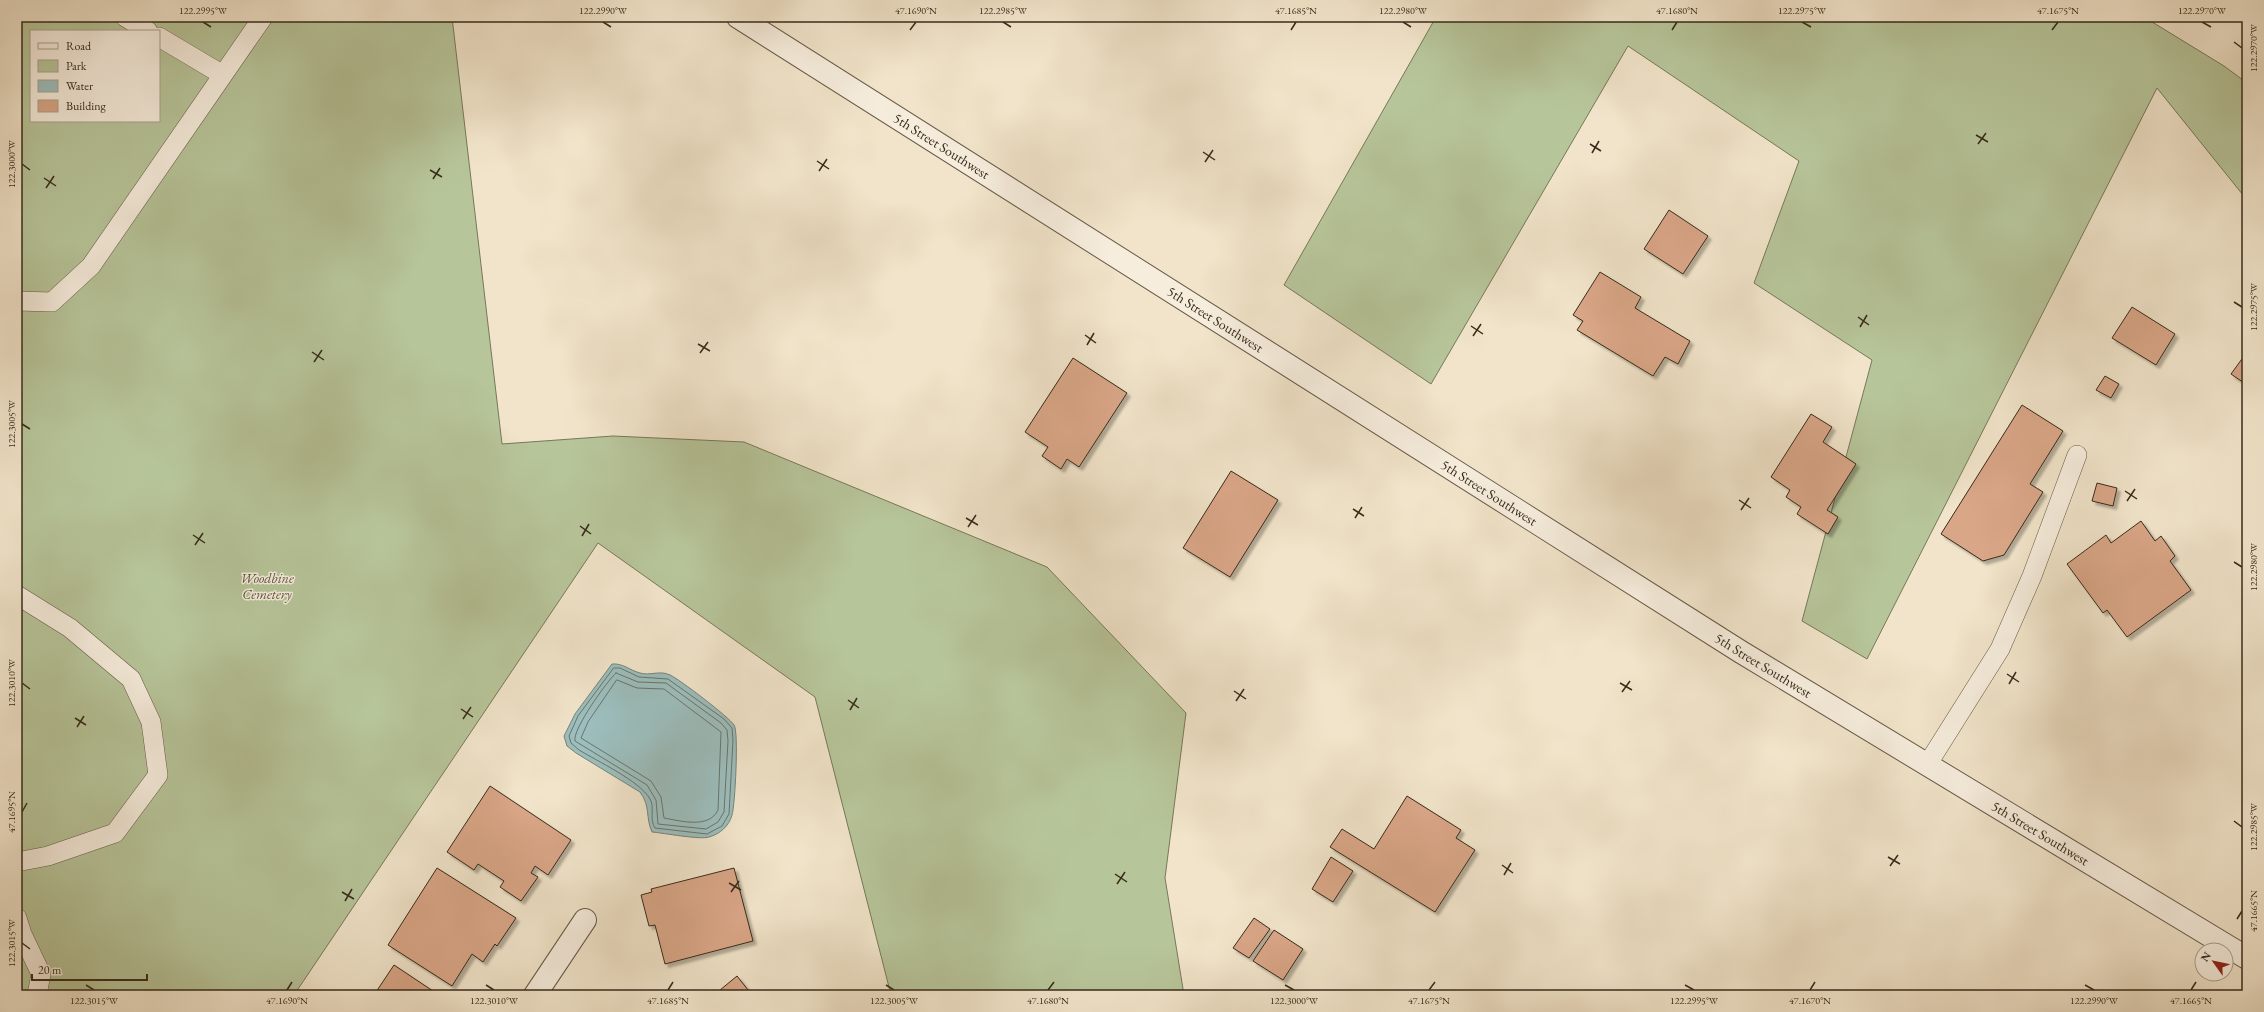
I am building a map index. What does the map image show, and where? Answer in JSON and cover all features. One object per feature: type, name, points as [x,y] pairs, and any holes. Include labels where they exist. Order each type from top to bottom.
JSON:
[{"type":"street","name":"5th Street Southwest","points":[[738,17],[1734,648],[2247,958]]},
{"type":"street","points":[[535,995],[586,920]]},
{"type":"lane","points":[[125,17],[146,30]]},
{"type":"lane","points":[[17,301],[52,302],[91,266],[263,17]]},
{"type":"lane","points":[[160,38],[223,75]]},
{"type":"lane","points":[[1926,765],[2000,649],[2032,576],[2077,455]]},
{"type":"lane","points":[[17,595],[70,628],[131,678],[151,722],[158,776],[116,833],[48,856],[17,862]]},
{"type":"lane","points":[[17,918],[22,934],[41,974],[38,995]]},
{"type":"green space","name":"Woodbine Cemetery","points":[[17,17],[452,17],[502,444],[613,436],[744,442],[1047,567],[1186,713],[1165,878],[1184,995],[891,995],[815,697],[598,543],[294,995],[17,995]]},
{"type":"green space","points":[[1436,17],[2144,17],[2224,66],[2247,83],[2247,200],[2157,88],[1867,659],[1802,621],[1872,360],[1754,283],[1799,161],[1628,46],[1431,384],[1284,285]]},
{"type":"water","points":[[612,664],[623,666],[644,674],[662,673],[670,675],[704,698],[734,725],[736,754],[733,809],[729,823],[717,834],[709,837],[698,838],[652,832],[646,802],[640,792],[567,746],[564,736],[575,714]]},
{"type":"building","points":[[1669,210],[1708,236],[1683,274],[1644,249]]},
{"type":"building","points":[[1600,272],[1641,297],[1635,308],[1690,341],[1678,364],[1665,357],[1653,376],[1577,330],[1583,321],[1573,315]]},
{"type":"building","points":[[2132,307],[2175,334],[2156,365],[2112,338]]},
{"type":"building","points":[[2247,352],[2247,385],[2231,374]]},
{"type":"building","points":[[1073,358],[1127,393],[1079,467],[1067,459],[1061,469],[1042,456],[1048,447],[1025,432]]},
{"type":"building","points":[[2105,376],[2119,384],[2111,398],[2096,390]]},
{"type":"building","points":[[2022,405],[2063,431],[2030,484],[2043,492],[2004,555],[1983,561],[1941,534]]},
{"type":"building","points":[[1811,414],[1832,427],[1823,442],[1856,464],[1827,510],[1838,517],[1828,534],[1797,514],[1801,507],[1786,497],[1790,490],[1771,477]]},
{"type":"building","points":[[1231,471],[1278,500],[1230,577],[1183,548]]},
{"type":"building","points":[[2097,483],[2117,488],[2113,506],[2092,501]]},
{"type":"building","points":[[2141,521],[2155,541],[2161,536],[2175,556],[2170,561],[2191,590],[2127,637],[2107,610],[2103,613],[2067,564],[2106,535],[2111,543]]},
{"type":"building","points":[[490,786],[571,840],[548,875],[535,866],[531,873],[538,877],[521,901],[500,887],[504,881],[478,864],[474,870],[447,852]]},
{"type":"building","points":[[1407,796],[1461,830],[1456,838],[1475,850],[1435,912],[1330,847],[1342,829],[1374,849]]},
{"type":"building","points":[[1331,857],[1353,871],[1333,902],[1312,889]]},
{"type":"building","points":[[437,868],[516,918],[497,946],[495,944],[483,962],[472,954],[452,986],[388,945]]},
{"type":"building","points":[[734,868],[753,941],[665,964],[655,925],[649,926],[641,895],[652,892],[651,889]]},
{"type":"building","points":[[1254,918],[1270,929],[1249,958],[1233,948]]},
{"type":"building","points":[[1274,930],[1303,949],[1283,980],[1253,961]]},
{"type":"building","points":[[394,965],[439,995],[374,995]]},
{"type":"building","points":[[737,976],[752,995],[714,995]]}]
